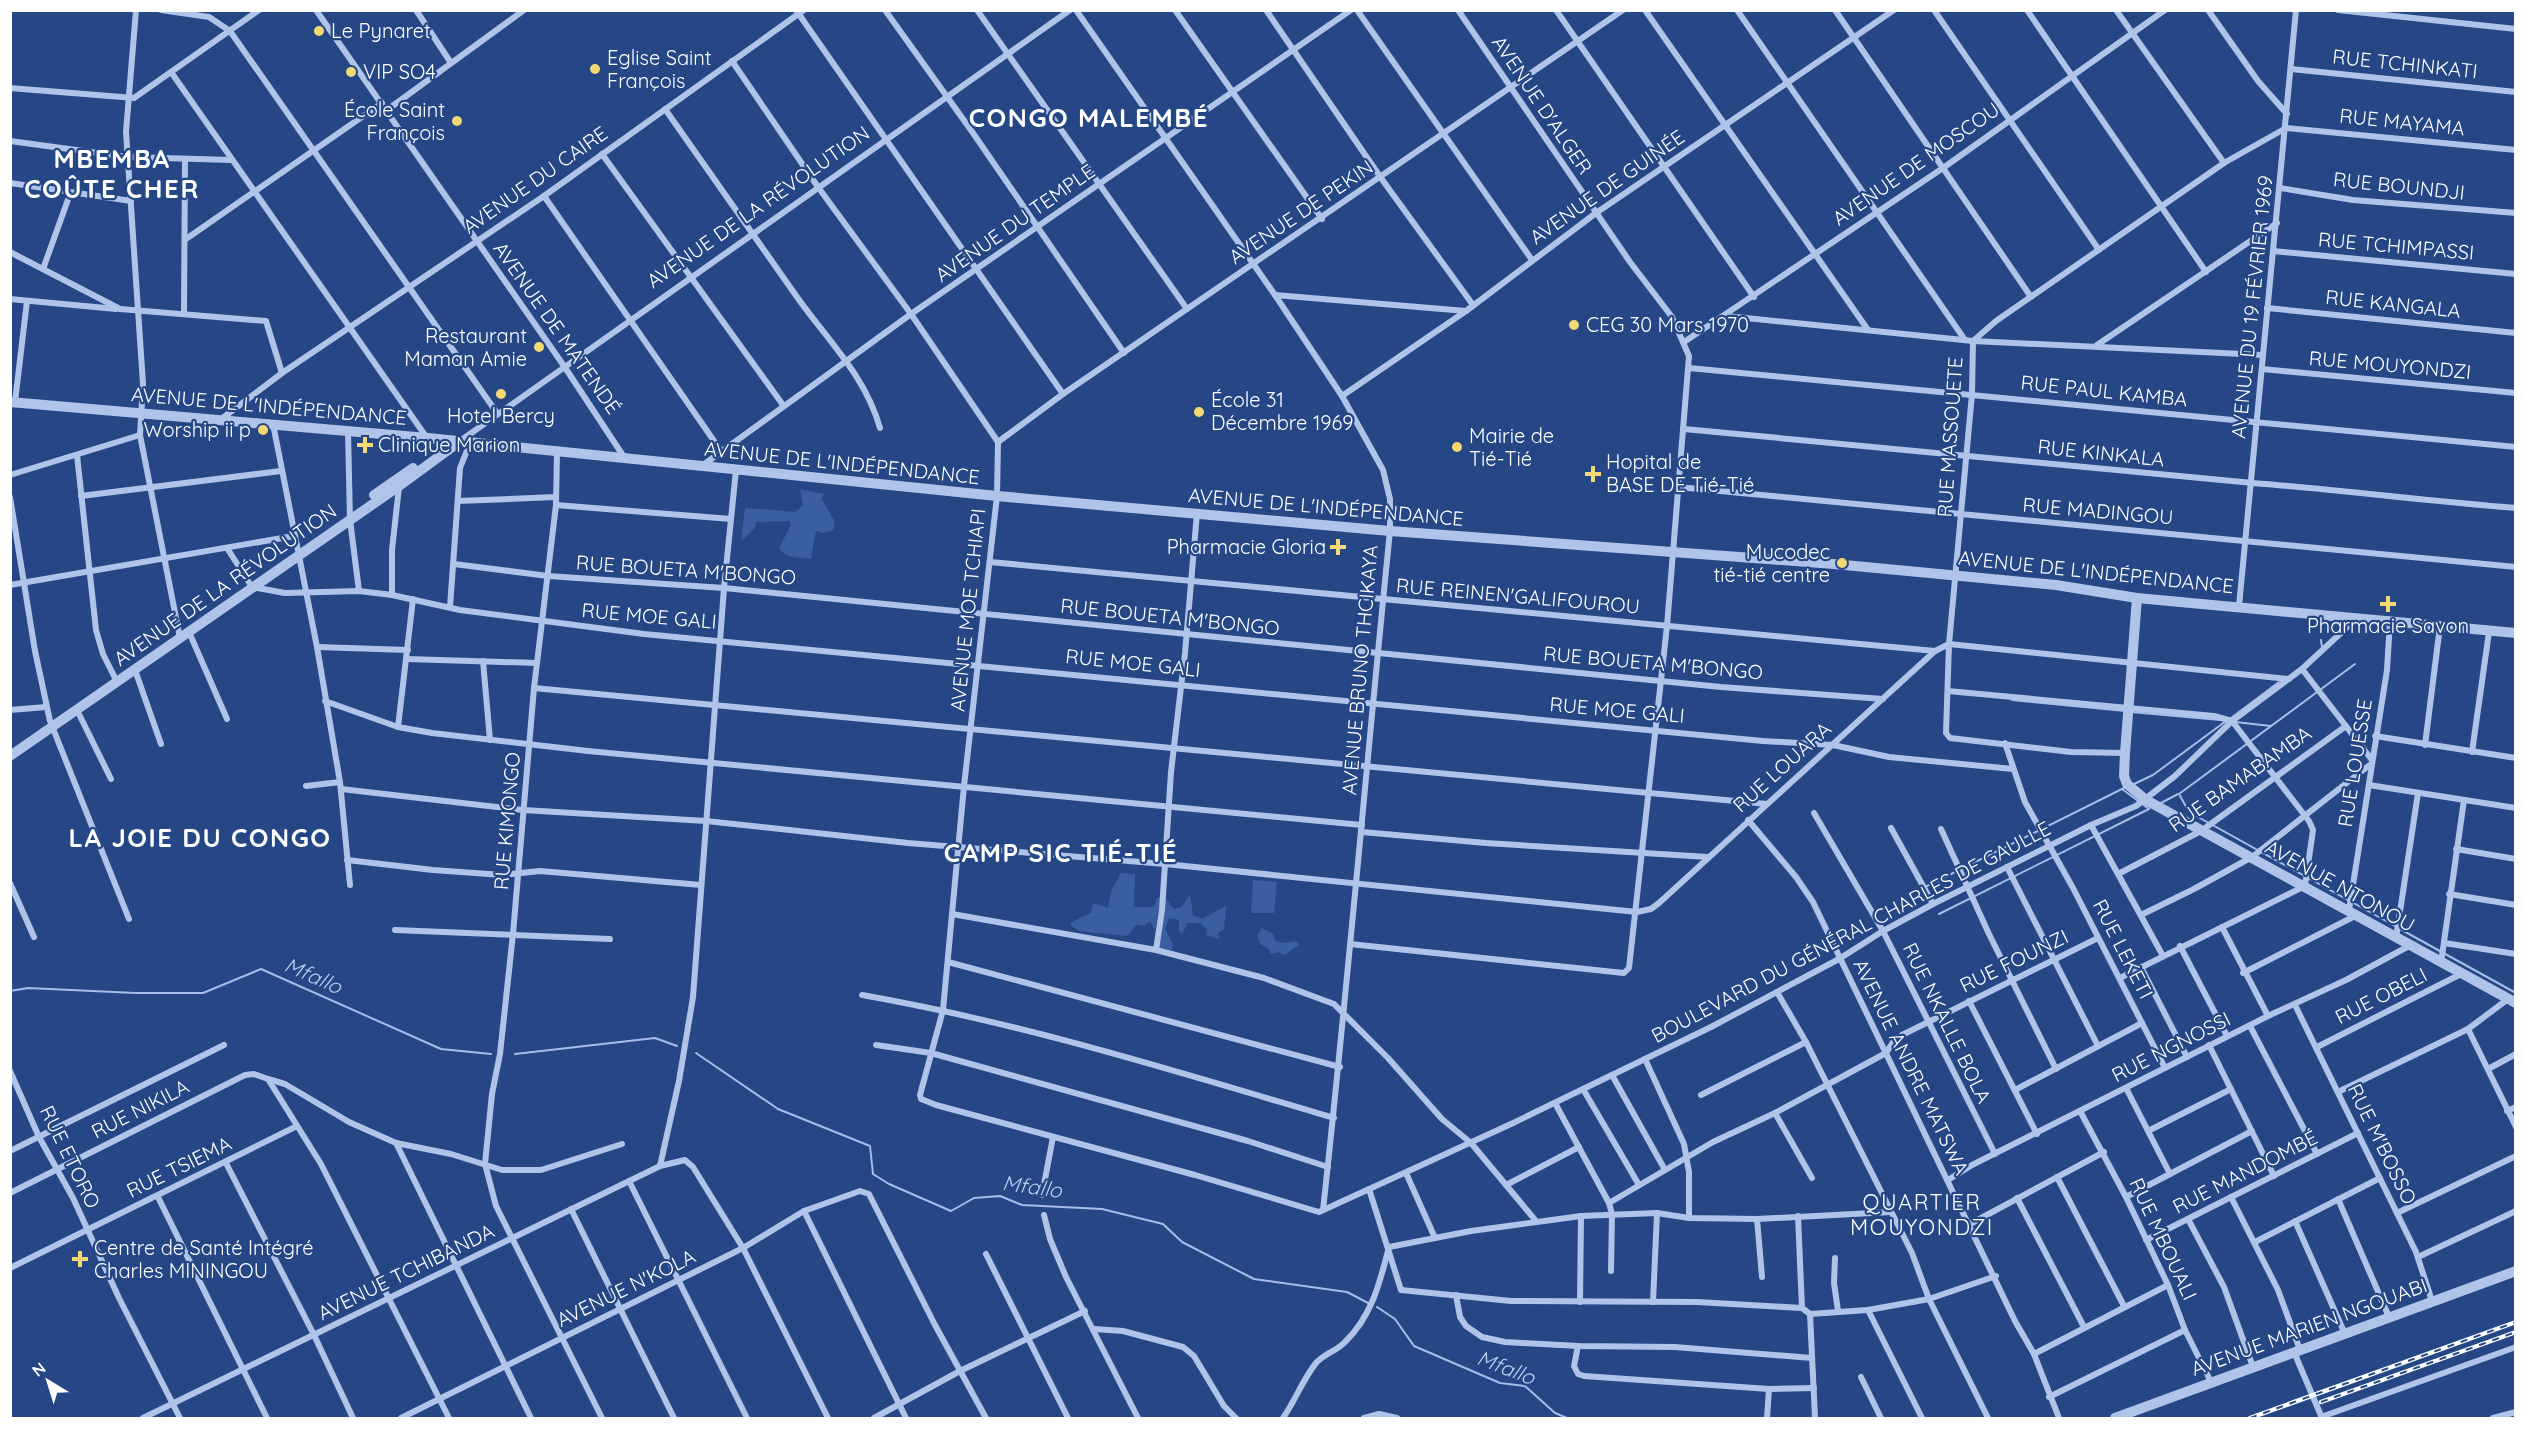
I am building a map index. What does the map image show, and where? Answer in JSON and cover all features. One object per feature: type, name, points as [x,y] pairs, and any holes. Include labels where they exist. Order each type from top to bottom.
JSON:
[{"type":"street","points":[[136,10],[128,157],[143,384],[140,435],[163,560],[182,634],[226,719]]},
{"type":"street","points":[[161,10],[209,17],[230,31],[497,413]]},
{"type":"street","points":[[10,88],[131,97],[171,72],[259,10]]},
{"type":"street","name":"AVENUE DE MATENDÉ","points":[[316,10],[564,366],[625,458]]},
{"type":"street","points":[[416,10],[451,63]]},
{"type":"street","points":[[387,110],[515,13],[524,10]]},
{"type":"street","points":[[885,10],[1038,226],[1124,353]]},
{"type":"street","points":[[978,10],[1098,185],[1187,309]]},
{"type":"street","name":"AVENUE DE LA RÉVOLUTION","points":[[350,516],[399,486],[497,413],[1070,10]]},
{"type":"street","name":"AVENUE BRUNO THCIKAYA","points":[[1076,10],[1254,264],[1342,396],[1383,470],[1390,500],[1390,531],[1340,1067],[1321,1211]]},
{"type":"street","points":[[1175,10],[1231,93],[1322,219]]},
{"type":"street","points":[[1266,10],[1381,178],[1473,305]]},
{"type":"street","name":"AVENUE DU TEMPLE","points":[[700,467],[911,314],[1352,10]]},
{"type":"street","points":[[1357,10],[1532,260]]},
{"type":"street","name":"AVENUE D'ALGER","points":[[1350,944],[1506,963],[1624,974],[1628,971],[1637,912],[1667,626],[1689,356],[1672,317],[1596,213],[1458,10]]},
{"type":"street","points":[[1556,10],[1754,297]]},
{"type":"street","name":"AVENUE DE PEKIN","points":[[998,442],[1063,394],[1322,219],[1623,10]]},
{"type":"street","points":[[1645,10],[1868,330]]},
{"type":"street","points":[[1737,10],[1965,340]]},
{"type":"street","points":[[1834,10],[2031,297]]},
{"type":"street","name":"AVENUE DE GUINÉE","points":[[1342,396],[1473,305],[1596,213],[1894,10]]},
{"type":"street","points":[[1934,10],[2099,250]]},
{"type":"street","points":[[2027,10],[2206,272]]},
{"type":"street","points":[[2116,10],[2224,163]]},
{"type":"street","name":"AVENUE DE MOSCOU","points":[[1684,342],[1943,168],[2010,118],[2165,10]]},
{"type":"street","points":[[2208,10],[2258,81],[2287,114]]},
{"type":"street","name":"AVENUE DU 19 FÉVRIER 1969","points":[[2239,606],[2296,10]]},
{"type":"street","points":[[2338,10],[2516,29]]},
{"type":"street","points":[[799,12],[885,140],[1063,394]]},
{"type":"street","name":"AVENUE DU CAIRE","points":[[220,421],[282,373],[409,285],[544,196],[799,12]]},
{"type":"street","points":[[732,61],[818,187],[911,314],[998,442]]},
{"type":"street","name":"RUE TCHINKATI","points":[[2291,69],[2516,92]]},
{"type":"street","points":[[171,72],[428,438]]},
{"type":"street","points":[[186,239],[382,103]]},
{"type":"street","points":[[665,109],[869,394],[880,428]]},
{"type":"street","name":"RUE MASSOUETE","points":[[2005,743],[1947,736],[1949,644],[1972,394],[1973,341],[2031,297],[2224,163],[2286,128]]},
{"type":"street","name":"RUE MAYAMA","points":[[2286,128],[2516,150]]},
{"type":"street","points":[[10,141],[128,157],[232,160]]},
{"type":"street","points":[[602,154],[783,405]]},
{"type":"street","points":[[184,314],[185,159]]},
{"type":"street","points":[[10,183],[70,194],[131,201]]},
{"type":"street","name":"RUE BOUNDJI","points":[[2280,188],[2353,200],[2516,213]]},
{"type":"street","points":[[43,269],[70,194]]},
{"type":"street","points":[[544,196],[721,451]]},
{"type":"street","points":[[2097,346],[2277,223]]},
{"type":"street","name":"RUE TCHIMPASSI","points":[[2273,251],[2516,274]]},
{"type":"street","points":[[10,252],[120,309]]},
{"type":"street","points":[[1275,295],[1466,310]]},
{"type":"street","points":[[10,299],[266,321],[282,373]]},
{"type":"street","points":[[13,402],[27,301]]},
{"type":"street","name":"RUE KANGALA","points":[[2268,308],[2516,333]]},
{"type":"street","points":[[1725,316],[1973,341],[2263,355]]},
{"type":"street","name":"RUE PAUL KAMBA","points":[[1689,368],[2516,447]]},
{"type":"street","name":"RUE MOUYONDZI","points":[[2262,369],[2516,393]]},
{"type":"street","name":"AVENUE DE L'INDÉPENDANCE","points":[[13,402],[462,440],[700,467],[997,496],[1390,531],[1672,550],[2056,585],[2137,598],[2516,633]]},
{"type":"street","points":[[273,424],[317,646],[340,785],[350,885]]},
{"type":"street","name":"RUE KINKALA","points":[[1684,429],[1967,455],[2125,473],[2252,482],[2516,508]]},
{"type":"street","points":[[348,431],[350,516],[359,591]]},
{"type":"street","points":[[10,476],[140,435]]},
{"type":"street","points":[[450,607],[462,440]]},
{"type":"street","name":"AVENUE DE LA RÉVOLUTION","points":[[10,756],[250,585],[462,440]]},
{"type":"street","name":"AVENUE MOE TCHIAPI","points":[[998,442],[997,496],[964,786],[943,1010],[920,1098],[936,1105],[1053,1137]]},
{"type":"street","name":"RUE KIMONGO","points":[[557,452],[556,504],[534,688],[513,934],[485,1164],[491,1193],[602,1419]]},
{"type":"street","points":[[77,455],[88,573],[96,630],[115,680]]},
{"type":"street","points":[[660,1166],[693,998],[724,588],[736,470]]},
{"type":"street","points":[[81,496],[281,471]]},
{"type":"street","points":[[392,595],[392,550],[399,486]]},
{"type":"street","name":"RUE MADINGOU","points":[[1678,487],[2516,567]]},
{"type":"street","points":[[459,501],[556,497]]},
{"type":"street","points":[[10,498],[46,707],[129,919]]},
{"type":"street","points":[[556,504],[730,519]]},
{"type":"street","points":[[1156,950],[1197,513]]},
{"type":"street","points":[[10,585],[294,536]]},
{"type":"street","points":[[227,548],[250,585]]},
{"type":"street","name":"RUE REINEN'GALIFOUROU","points":[[990,562],[1935,651]]},
{"type":"street","name":"RUE BOUETA M'BONGO","points":[[454,564],[548,576],[724,588],[1378,654],[1661,679],[1721,687],[1882,699]]},
{"type":"street","name":"RUE MOE GALI","points":[[250,585],[305,594],[359,591],[392,595],[543,623],[1374,704],[1833,745],[1889,757],[2013,769]]},
{"type":"street","name":"AVENUE NTONOU","points":[[2137,598],[2125,753],[2124,776],[2127,784],[2146,800],[2512,1001]]},
{"type":"street","points":[[398,728],[413,599]]},
{"type":"street","name":"BOULEVARD DU GÉNÉRAL CHARLES DE GAULLE","points":[[1321,1211],[1471,1143],[1645,1059],[1839,959],[1883,931],[1933,904],[2146,800],[2175,776],[2232,721],[2290,679],[2357,618]]},
{"type":"street","name":"RUE LOUESSE","points":[[2353,913],[2371,762],[2387,670],[2390,621]]},
{"type":"street","points":[[2425,745],[2440,626]]},
{"type":"street","points":[[2472,752],[2489,632]]},
{"type":"street","name":"AVENUE DE LA RÉVOLUTION","points":[[10,749],[77,710],[115,680],[135,670],[182,634]]},
{"type":"street","points":[[1949,644],[2133,661],[2290,679]]},
{"type":"street","name":"RUE LOUARA","points":[[1637,912],[1652,909],[1935,651],[1949,644]]},
{"type":"street","points":[[317,646],[408,650]]},
{"type":"street","points":[[407,659],[537,663]]},
{"type":"street","points":[[483,661],[490,740]]},
{"type":"street","points":[[2142,915],[2252,857],[2371,762],[2302,669]]},
{"type":"street","points":[[135,670],[161,744]]},
{"type":"street","points":[[534,688],[1767,804]]},
{"type":"street","points":[[1948,691],[2129,710],[2214,716],[2232,721],[2313,830],[2305,886],[2180,946],[2120,978]]},
{"type":"street","points":[[325,701],[398,728],[490,740],[1168,806],[1362,828],[1643,854],[1708,857]]},
{"type":"street","points":[[10,710],[46,707]]},
{"type":"street","points":[[77,710],[111,779]]},
{"type":"street","name":"RUE BAMABAMBA","points":[[2120,873],[2201,831],[2346,726]]},
{"type":"street","points":[[2375,736],[2516,758]]},
{"type":"street","points":[[2005,743],[2071,752],[2125,753]]},
{"type":"street","name":"RUE LEKETI","points":[[2005,743],[2025,802],[2050,845],[2165,1068]]},
{"type":"street","points":[[306,786],[340,785],[523,810],[706,821],[908,843],[1165,864],[1637,912]]},
{"type":"street","points":[[2369,785],[2516,808]]},
{"type":"street","points":[[2396,938],[2418,793]]},
{"type":"street","points":[[2441,963],[2464,800]]},
{"type":"street","name":"RUE NKALLE BOLA","points":[[1814,813],[1883,931],[1931,1021],[1995,1154]]},
{"type":"street","name":"AVENUE ANDRE MATSWA","points":[[1748,820],[1796,877],[1813,902],[1996,1276],[2015,1321],[2034,1354],[2059,1419]]},
{"type":"street","points":[[2091,825],[2120,873],[2163,956]]},
{"type":"street","points":[[1891,828],[1933,904]]},
{"type":"street","points":[[1941,829],[2056,1069]]},
{"type":"street","points":[[2456,849],[2516,859]]},
{"type":"street","points":[[347,860],[405,868],[519,874],[540,872],[701,885]]},
{"type":"street","points":[[2007,867],[2098,1046]]},
{"type":"street","points":[[10,883],[34,937]]},
{"type":"street","points":[[2449,894],[2516,905]]},
{"type":"street","points":[[2244,973],[2353,913]]},
{"type":"street","points":[[952,914],[1156,950],[1264,978],[1317,996],[1344,1011],[1442,1119],[1471,1143],[1536,1221]]},
{"type":"street","points":[[2222,927],[2268,1016]]},
{"type":"street","points":[[395,930],[610,939]]},
{"type":"street","name":"RUE FOUNZI","points":[[1609,1203],[1686,1157],[1775,1113],[1886,1053],[1893,1042],[1902,1035],[2098,938]]},
{"type":"street","points":[[2444,943],[2516,954]]},
{"type":"street","points":[[2180,946],[2227,1036]]},
{"type":"street","name":"RUE NGNOSSI","points":[[1948,1180],[2209,1045],[2295,1005],[2409,946]]},
{"type":"street","points":[[948,962],[1340,1067]]},
{"type":"street","points":[[2141,967],[2187,1057]]},
{"type":"street","name":"RUE OBELI","points":[[2317,1047],[2461,974]]},
{"type":"street","points":[[1777,992],[1806,1042],[1912,1253],[1929,1299],[1988,1419]]},
{"type":"street","points":[[862,995],[943,1010],[1139,1060],[1334,1118]]},
{"type":"street","points":[[1969,1001],[2037,1134]]},
{"type":"street","points":[[2338,1092],[2468,1029],[2512,1001]]},
{"type":"street","name":"RUE M'BOSSO","points":[[2295,1005],[2418,1257],[2432,1301]]},
{"type":"street","points":[[2015,1090],[2142,1023]]},
{"type":"street","points":[[2250,1026],[2317,1154]]},
{"type":"street","points":[[2468,1029],[2516,1127]]},
{"type":"street","points":[[1701,1095],[1806,1042]]},
{"type":"street","points":[[10,1151],[224,1045]]},
{"type":"street","points":[[876,1045],[931,1053],[1226,1135],[1328,1167]]},
{"type":"street","points":[[2209,1045],[2274,1176]]},
{"type":"street","points":[[2488,1069],[2516,1054]]},
{"type":"street","points":[[1645,1059],[1673,1117],[1686,1157],[1689,1218]]},
{"type":"street","name":"RUE ETORO","points":[[10,1071],[39,1137],[58,1169],[180,1419]]},
{"type":"street","name":"RUE NIKILA","points":[[10,1193],[245,1075],[254,1074],[268,1079]]},
{"type":"street","points":[[1612,1075],[1665,1170]]},
{"type":"street","points":[[268,1079],[285,1084],[357,1126],[396,1143],[502,1170],[541,1170],[622,1144]]},
{"type":"street","points":[[268,1079],[321,1164],[449,1419]]},
{"type":"street","points":[[2126,1088],[2170,1174]]},
{"type":"street","points":[[1583,1089],[1639,1185]]},
{"type":"street","points":[[2148,1131],[2231,1089]]},
{"type":"street","points":[[1555,1103],[1609,1203],[1612,1214],[1611,1271]]},
{"type":"street","points":[[2507,1111],[2516,1107]]},
{"type":"street","name":"RUE MBOUALI","points":[[2080,1111],[2104,1152],[2126,1197],[2168,1284],[2185,1330],[2211,1382]]},
{"type":"street","points":[[1775,1113],[1812,1179]]},
{"type":"street","name":"RUE TSIEMA","points":[[10,1268],[87,1229],[158,1197],[297,1126]]},
{"type":"street","points":[[2126,1197],[2252,1131]]},
{"type":"street","name":"RUE MANDOMBÉ","points":[[2146,1240],[2358,1134]]},
{"type":"street","points":[[1042,1196],[1053,1137],[1195,1174],[1321,1211]]},
{"type":"street","points":[[396,1143],[531,1419]]},
{"type":"street","points":[[1506,1185],[1579,1147]]},
{"type":"street","points":[[1970,1224],[2104,1152]]},
{"type":"street","points":[[2397,1213],[2516,1156]]},
{"type":"street","name":"AVENUE TCHIBANDA","points":[[143,1419],[455,1264],[660,1166],[685,1160],[693,1167],[743,1248]]},
{"type":"street","points":[[226,1163],[314,1335],[353,1419]]},
{"type":"street","points":[[1406,1173],[1435,1238]]},
{"type":"street","points":[[2057,1177],[2124,1306]]},
{"type":"street","points":[[2255,1242],[2380,1178]]},
{"type":"street","points":[[629,1181],[747,1419]]},
{"type":"street","points":[[1370,1189],[1400,1289],[1510,1301],[1653,1302],[1802,1308],[1810,1314],[1868,1311],[1929,1299],[1996,1276]]},
{"type":"street","name":"AVENUE N'KOLA","points":[[401,1419],[439,1398],[678,1282],[743,1248],[804,1211],[823,1203],[865,1192],[869,1194],[960,1371]]},
{"type":"street","points":[[158,1197],[267,1419]]},
{"type":"street","points":[[2231,1197],[2278,1290],[2321,1418],[2516,1347]]},
{"type":"street","points":[[2017,1198],[2084,1327]]},
{"type":"street","points":[[2338,1199],[2389,1317]]},
{"type":"street","points":[[571,1209],[618,1310],[674,1419]]},
{"type":"street","points":[[804,1211],[906,1419]]},
{"type":"street","points":[[2418,1257],[2516,1211]]},
{"type":"street","points":[[1389,1247],[1581,1215],[1657,1213],[1689,1218],[1757,1219],[1891,1212]]},
{"type":"street","points":[[1653,1302],[1657,1213]]},
{"type":"street","points":[[1044,1215],[1050,1239],[1138,1419]]},
{"type":"street","points":[[1580,1302],[1581,1215]]},
{"type":"street","points":[[1798,1216],[1802,1308]]},
{"type":"street","points":[[1757,1219],[1762,1277]]},
{"type":"street","points":[[2188,1219],[2224,1287],[2253,1366]]},
{"type":"street","points":[[2295,1221],[2345,1334]]},
{"type":"street","points":[[1283,1419],[1313,1366],[1327,1353],[1345,1343],[1367,1314],[1377,1293],[1389,1247]]},
{"type":"street","points":[[743,1248],[828,1419]]},
{"type":"street","points":[[986,1254],[1068,1419]]},
{"type":"street","points":[[1835,1258],[1833,1283],[1838,1311]]},
{"type":"street","name":"AVENUE MARIEN NGOUABI","points":[[2115,1419],[2253,1366],[2516,1271]]},
{"type":"street","points":[[2034,1354],[2168,1284]]},
{"type":"street","points":[[1456,1295],[1460,1317],[1466,1326],[1482,1337],[1505,1342],[1578,1346],[1675,1347],[1812,1358]]},
{"type":"street","points":[[874,1419],[960,1371],[1085,1311]]},
{"type":"street","points":[[1868,1311],[1922,1419]]},
{"type":"street","points":[[1810,1314],[1815,1419]]},
{"type":"street","points":[[1094,1329],[1123,1331],[1183,1347],[1194,1356],[1224,1406],[1236,1419]]},
{"type":"street","points":[[2049,1397],[2185,1330]]},
{"type":"street","points":[[1578,1346],[1574,1366],[1578,1374],[1584,1376],[1769,1389],[1814,1388]]},
{"type":"street","points":[[960,1371],[986,1419]]},
{"type":"street","points":[[1861,1377],[1881,1419]]},
{"type":"street","points":[[1767,1419],[1769,1389]]},
{"type":"street","points":[[2493,1419],[2516,1412]]},
{"type":"street","points":[[1364,1419],[1379,1414],[1397,1419]]},
{"type":"shaded area","points":[[800,489],[824,494],[821,498],[835,522],[833,530],[824,533],[816,531],[811,559],[789,556],[779,548],[791,525],[790,521],[757,522],[754,529],[741,541],[745,508],[795,512],[803,505]]},
{"type":"shaded area","points":[[1121,873],[1135,874],[1134,907],[1154,907],[1157,898],[1161,897],[1155,930],[1150,921],[1144,926],[1136,925],[1127,936],[1079,931],[1070,925],[1091,913],[1093,903],[1108,908],[1111,891]]},
{"type":"shaded area","points":[[1253,880],[1277,882],[1274,913],[1251,913]]},
{"type":"shaded area","points":[[1190,895],[1193,915],[1202,919],[1226,906],[1224,929],[1217,934],[1220,939],[1206,935],[1207,929],[1200,923],[1188,923],[1182,934],[1179,931],[1179,920],[1169,918],[1165,928],[1173,945],[1172,950],[1158,949],[1165,898],[1174,909],[1181,907]]},
{"type":"shaded area","points":[[1262,928],[1273,934],[1275,941],[1283,943],[1297,941],[1299,945],[1284,955],[1279,952],[1271,954],[1268,948],[1260,944],[1257,935]]},
{"type":"waterway","points":[[2321,640],[2322,647]]},
{"type":"waterway","points":[[2355,664],[2179,794],[2189,812],[2395,926]]},
{"type":"waterway","points":[[2231,718],[2279,682]]},
{"type":"waterway","points":[[2012,700],[2125,711]]},
{"type":"waterway","points":[[2131,712],[2220,720]]},
{"type":"waterway","points":[[2134,784],[2153,775],[2226,721]]},
{"type":"waterway","points":[[2235,722],[2271,726]]},
{"type":"waterway","points":[[1927,886],[2126,787]]},
{"type":"waterway","points":[[2122,789],[2149,809]]},
{"type":"waterway","points":[[2159,804],[2178,794]]},
{"type":"waterway","points":[[1939,914],[2149,809]]},
{"type":"waterway","points":[[2400,929],[2516,993]]},
{"type":"waterway","name":"Mfallo","points":[[10,991],[28,988],[135,993],[203,993],[261,969],[441,1049],[491,1054]]},
{"type":"waterway","name":"Mfallo","points":[[515,1054],[655,1038],[677,1046]]},
{"type":"waterway","name":"Mfallo","points":[[696,1053],[778,1109],[870,1146],[873,1174],[889,1184],[951,1211],[974,1198],[1000,1196],[1022,1205],[1102,1209],[1163,1224],[1182,1242],[1254,1279],[1347,1292],[1370,1304]]},
{"type":"waterway","name":"Mfallo","points":[[1377,1307],[1395,1319],[1414,1346],[1500,1383],[1525,1386],[1555,1413],[1567,1418]]},
{"type":"railway","points":[[2250,1418],[2516,1322]]},
{"type":"railway","points":[[2321,1402],[2516,1332]]},
{"type":"place","name":"Le Pynaret","points":[[319,31]]},
{"type":"place","name":"Eglise Saint François","points":[[595,69]]},
{"type":"place","name":"VIP SO4","points":[[351,72]]},
{"type":"place","name":"École Saint François","points":[[457,121]]},
{"type":"place","name":"CEG 30 Mars 1970","points":[[1574,325]]},
{"type":"place","name":"Restaurant Maman Amie","points":[[539,347]]},
{"type":"place","name":"Hotel Bercy","points":[[501,394]]},
{"type":"place","name":"École 31 Décembre 1969","points":[[1199,412]]},
{"type":"place","name":"Worship ii p","points":[[263,430]]},
{"type":"place","name":"Clinique Marion","points":[[365,445]]},
{"type":"place","name":"Mairie de Tié-Tié","points":[[1457,447]]},
{"type":"place","name":"Hopital de BASE DE Tié-Tié","points":[[1593,474]]},
{"type":"place","name":"Pharmacie Gloria","points":[[1338,547]]},
{"type":"place","name":"Mucodec tié-tié centre","points":[[1842,563]]},
{"type":"place","name":"Pharmacie Savon","points":[[2388,604]]},
{"type":"place","name":"Centre de Santé Intégré Charles MININGOU","points":[[80,1259]]},
{"type":"district","name":"CONGO MALEMBÉ","points":[[1089,118]]},
{"type":"district","name":"MBEMBA COÛTE CHER","points":[[112,174]]},
{"type":"district","name":"LA JOIE DU CONGO","points":[[200,838]]},
{"type":"district","name":"CAMP SIC TIÉ-TIÉ","points":[[1061,853]]},
{"type":"district","name":"QUARTIER MOUYONDZI","points":[[1922,1214]]}]
